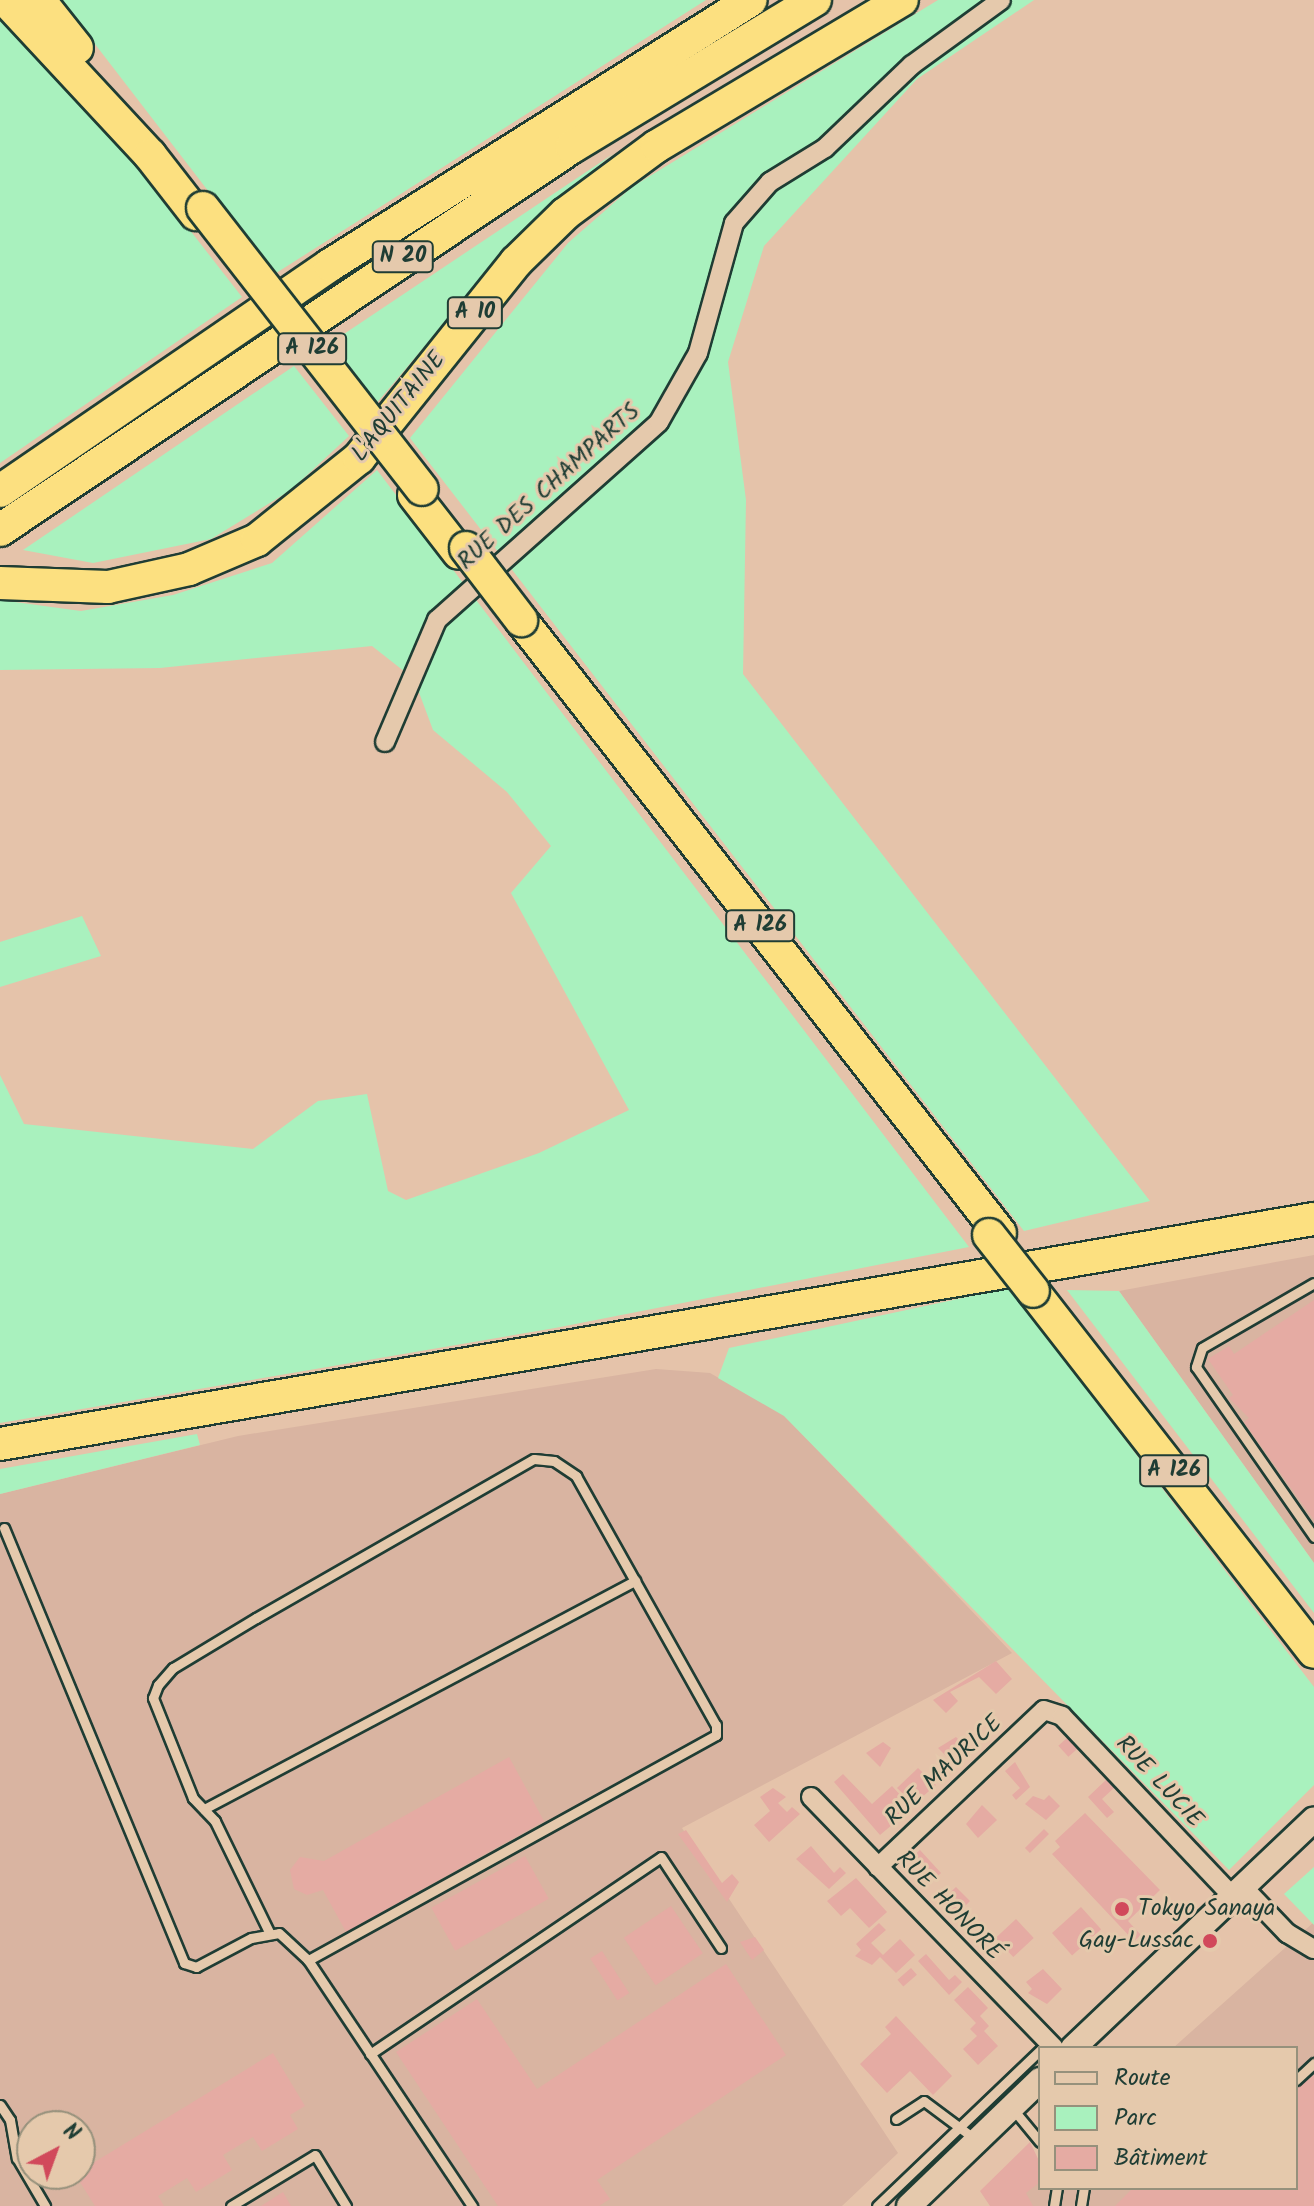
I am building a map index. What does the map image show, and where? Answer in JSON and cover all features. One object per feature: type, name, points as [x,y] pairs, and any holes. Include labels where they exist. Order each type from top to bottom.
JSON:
[{"type":"highway","name":"A 126","points":[[6,0],[199,211]]},
{"type":"highway","name":"A 126","points":[[39,0],[199,211],[994,1234],[1314,1638]]},
{"type":"highway","name":"N 20","points":[[0,491],[330,265],[751,0]]},
{"type":"highway","name":"N 20","points":[[0,530],[468,215],[815,0]]},
{"type":"highway","name":"L'AQUITAINE","points":[[0,583],[108,587],[189,569],[228,557],[290,518],[359,458],[516,262],[565,214],[657,146],[902,0]]},
{"type":"highway","points":[[0,1444],[1314,1219]]},
{"type":"highway","name":"A 126","points":[[1038,1290],[1314,1652]]},
{"type":"street","name":"RUE DES CHAMPARTS","points":[[385,742],[437,620],[659,422],[698,353],[734,223],[770,182],[825,148],[912,65],[1001,0]]},
{"type":"street","name":"RUE MAURICE","points":[[878,1867],[1044,1710]]},
{"type":"street","name":"RUE LUCIE","points":[[1044,1710],[1072,1725],[1237,1892],[1287,1933],[1314,1949]]},
{"type":"street","name":"RUE HONORÉ","points":[[811,1797],[1045,2046]]},
{"type":"street","points":[[1075,2046],[1314,1819]]},
{"type":"street","points":[[909,2206],[970,2133],[1012,2108],[1038,2082]]},
{"type":"lane","points":[[1314,1283],[1202,1348],[1196,1367],[1314,1537]]},
{"type":"lane","points":[[270,1934],[215,1821],[193,1798],[153,1698],[173,1668],[534,1459],[554,1461],[576,1476],[716,1725],[712,1739],[308,1960]]},
{"type":"lane","points":[[4,1528],[184,1963],[196,1967],[251,1938],[279,1933],[308,1960],[472,2206]]},
{"type":"lane","points":[[204,1809],[635,1581]]},
{"type":"lane","points":[[370,2054],[661,1857],[721,1948]]},
{"type":"lane","points":[[877,2206],[970,2133],[1038,2056]]},
{"type":"lane","points":[[1298,2078],[1314,2063]]},
{"type":"lane","points":[[896,2119],[924,2101],[970,2133]]},
{"type":"lane","points":[[0,2105],[10,2120],[17,2158],[45,2206]]},
{"type":"lane","points":[[1012,2108],[1038,2140]]},
{"type":"lane","points":[[231,2206],[315,2155],[346,2206]]},
{"type":"shaded area","points":[[1314,1255],[1314,1563],[1119,1291]]},
{"type":"shaded area","points":[[656,1369],[710,1373],[784,1415],[1012,1653],[682,1828],[898,2153],[842,2206],[0,2206],[0,1494],[238,1436]]},
{"type":"shaded area","points":[[1314,1922],[1314,2206],[996,2206],[1038,2169],[1038,2190],[1298,2190],[1298,2046],[1175,2046]]},
{"type":"green space","points":[[61,0],[706,0],[273,275]]},
{"type":"green space","points":[[938,0],[1034,0],[917,79],[764,246],[728,362],[746,500],[743,674],[1150,1201],[1024,1231],[410,438],[568,243],[632,187]]},
{"type":"green space","points":[[0,13],[129,152],[242,297],[0,463]]},
{"type":"green space","points":[[613,154],[529,223],[375,405],[329,344]]},
{"type":"green space","points":[[294,366],[349,436],[291,490],[211,539],[93,563],[23,550]]},
{"type":"green space","points":[[377,470],[969,1247],[555,1328],[0,1423],[0,1075],[24,1124],[253,1149],[318,1101],[367,1094],[388,1191],[406,1200],[539,1153],[629,1110],[511,893],[551,846],[507,792],[433,730],[414,679],[372,646],[160,668],[0,670],[0,600],[81,611],[173,595],[272,563]]},
{"type":"green space","points":[[82,916],[101,956],[0,987],[0,942]]},
{"type":"green space","points":[[1009,1288],[1314,1687],[1314,1785],[1229,1870],[784,1416],[718,1378],[729,1348]]},
{"type":"green space","points":[[1067,1290],[1119,1291],[1314,1563],[1314,1613]]},
{"type":"green space","points":[[197,1434],[200,1445],[0,1494],[0,1469]]},
{"type":"green space","points":[[1314,1867],[1314,1925],[1284,1894]]},
{"type":"building","points":[[1314,1300],[1314,1520],[1244,1422],[1249,1418],[1229,1398],[1233,1395],[1208,1359],[1229,1346],[1234,1354]]},
{"type":"building","points":[[996,1661],[1012,1679],[996,1694],[979,1677],[950,1692],[958,1701],[946,1713],[933,1700]]},
{"type":"building","points":[[956,1737],[970,1751],[955,1765],[938,1748]]},
{"type":"building","points":[[1068,1737],[1078,1748],[1068,1757],[1058,1746]]},
{"type":"building","points":[[883,1742],[891,1748],[880,1767],[866,1753]]},
{"type":"building","points":[[509,1757],[544,1821],[346,1932],[323,1890],[307,1895],[294,1889],[290,1870],[300,1857],[324,1861]]},
{"type":"building","points":[[1015,1762],[1030,1787],[1016,1800],[1012,1795],[1020,1788],[1005,1771]]},
{"type":"building","points":[[918,1768],[936,1785],[914,1804],[897,1788]]},
{"type":"building","points":[[843,1774],[872,1804],[892,1786],[912,1808],[880,1835],[834,1782]]},
{"type":"building","points":[[1107,1779],[1115,1787],[1102,1799],[1114,1812],[1107,1818],[1088,1797]]},
{"type":"building","points":[[773,1788],[786,1797],[778,1803],[787,1812],[792,1807],[800,1814],[769,1842],[754,1825],[770,1811],[760,1797]]},
{"type":"building","points":[[1049,1795],[1060,1806],[1046,1820],[1025,1804],[1033,1796],[1044,1800]]},
{"type":"building","points":[[982,1805],[997,1820],[978,1838],[966,1824]]},
{"type":"building","points":[[1085,1813],[1160,1890],[1128,1921],[1141,1935],[1134,1941],[1052,1854],[1060,1847],[1055,1841]]},
{"type":"building","points":[[1044,1829],[1049,1834],[1030,1853],[1025,1848]]},
{"type":"building","points":[[686,1830],[722,1883],[732,1874],[739,1882],[727,1902],[678,1834]]},
{"type":"building","points":[[811,1846],[834,1873],[840,1867],[846,1873],[829,1889],[796,1859]]},
{"type":"building","points":[[920,1850],[941,1873],[927,1886],[908,1860]]},
{"type":"building","points":[[525,1856],[549,1899],[455,1951],[431,1908]]},
{"type":"building","points":[[856,1878],[887,1912],[869,1928],[850,1908],[841,1916],[827,1901]]},
{"type":"building","points":[[956,1887],[970,1901],[964,1907],[968,1913],[958,1922],[941,1901]]},
{"type":"building","points":[[671,1906],[703,1953],[656,1985],[624,1938]]},
{"type":"building","points":[[1081,1907],[1101,1929],[1072,1955],[1052,1933]]},
{"type":"building","points":[[1016,1919],[1034,1938],[1013,1957],[996,1938]]},
{"type":"building","points":[[879,1923],[886,1930],[871,1943],[883,1955],[900,1939],[915,1955],[896,1973],[880,1957],[872,1965],[855,1956],[861,1950],[856,1944]]},
{"type":"building","points":[[755,1937],[764,1950],[752,1960],[740,1942]]},
{"type":"building","points":[[602,1951],[629,1993],[617,2001],[590,1959]]},
{"type":"building","points":[[926,1954],[949,1980],[955,1975],[962,1982],[949,1995],[918,1961]]},
{"type":"building","points":[[726,1964],[786,2055],[597,2180],[610,2199],[599,2206],[498,2206],[396,2052],[477,1999],[537,2089]]},
{"type":"building","points":[[911,1968],[917,1975],[903,1987],[897,1980]]},
{"type":"building","points":[[1043,1969],[1062,1989],[1047,2004],[1028,1993],[1032,1989],[1026,1982]]},
{"type":"building","points":[[968,1987],[988,2008],[980,2016],[989,2026],[984,2031],[998,2046],[978,2065],[963,2049],[977,2036],[970,2029],[976,2023],[954,2000]]},
{"type":"building","points":[[896,2016],[952,2076],[933,2095],[910,2071],[887,2093],[860,2064],[891,2034],[885,2027]]},
{"type":"building","points":[[273,2053],[305,2106],[290,2115],[298,2129],[262,2151],[253,2137],[223,2155],[232,2170],[196,2192],[187,2178],[158,2196],[164,2206],[95,2206],[85,2190],[96,2190],[96,2161]]},
{"type":"building","points":[[1314,2075],[1314,2206],[1115,2206],[1131,2190],[1298,2190],[1298,2087]]},
{"type":"building","points":[[1030,2142],[1038,2159],[1038,2184],[1026,2193],[1033,2206],[990,2206],[980,2191]]},
{"type":"building","points":[[283,2192],[291,2206],[261,2206]]},
{"type":"place","name":"Tokyo Sanaya","points":[[1122,1909]]},
{"type":"place","name":"Gay-Lussac","points":[[1210,1941]]}]
